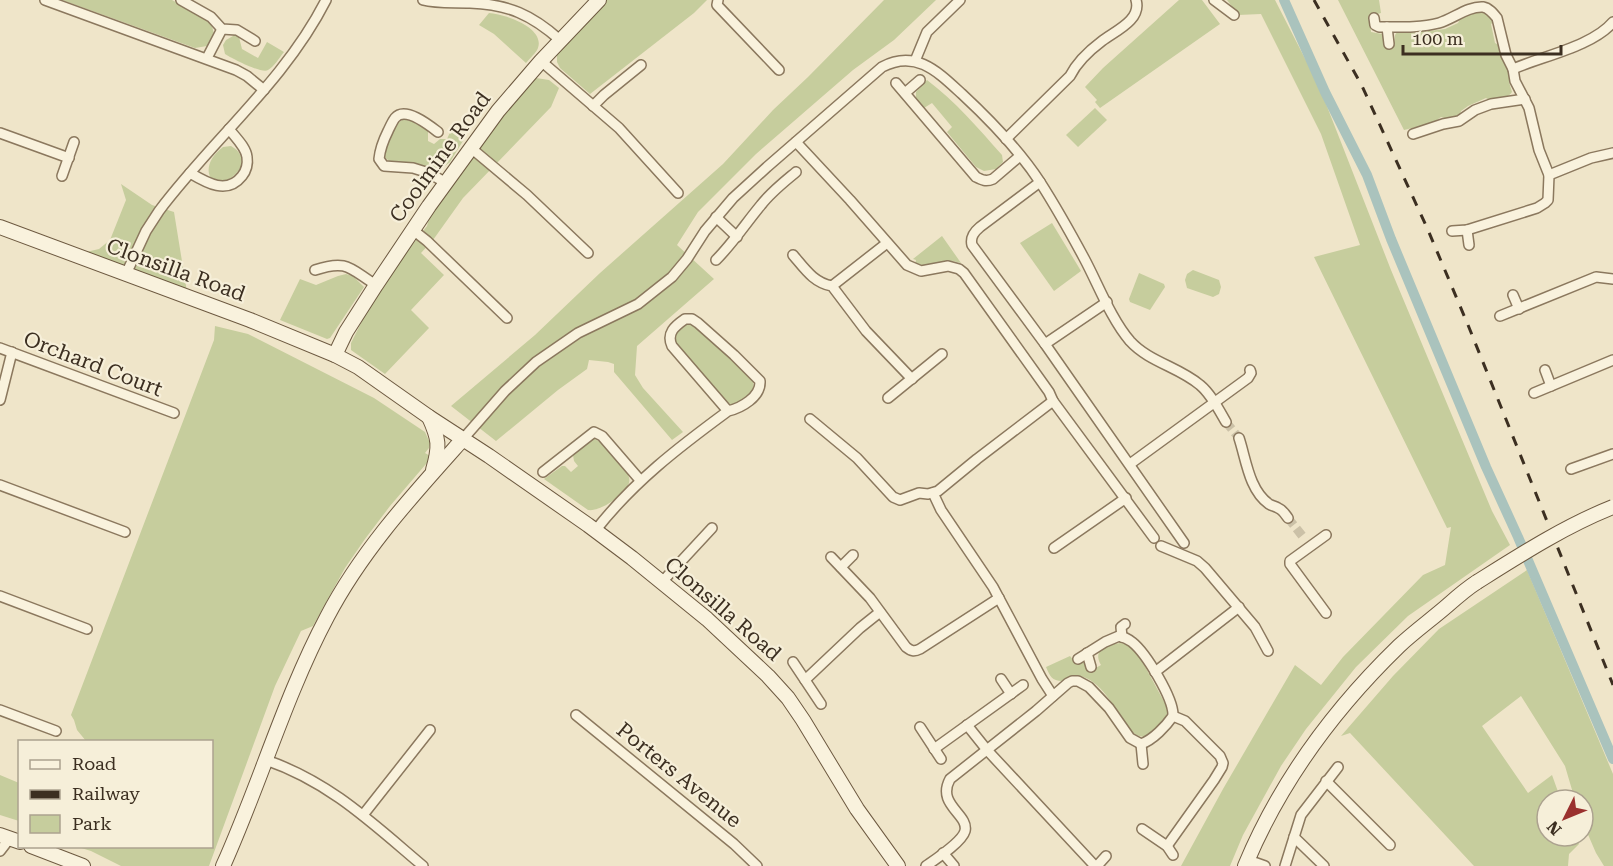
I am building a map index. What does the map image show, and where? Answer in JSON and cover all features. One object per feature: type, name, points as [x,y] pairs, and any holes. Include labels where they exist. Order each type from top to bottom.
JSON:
[{"type":"street","points":[[45,0],[207,58],[247,76],[264,90]]},
{"type":"street","points":[[181,0],[211,17],[222,29],[237,30],[255,40]]},
{"type":"street","points":[[126,274],[152,221],[168,199],[285,65],[309,31],[326,0]]},
{"type":"street","points":[[423,0],[505,6],[526,15],[560,40]]},
{"type":"street","name":"Coolmine Road","points":[[335,355],[376,285],[498,111],[540,61],[598,0]]},
{"type":"street","points":[[718,0],[717,5],[779,70]]},
{"type":"street","points":[[915,61],[927,32],[960,0]]},
{"type":"street","points":[[1006,139],[1070,76],[1076,65],[1133,17],[1138,6],[1136,0]]},
{"type":"street","points":[[1214,0],[1234,15]]},
{"type":"street","points":[[1374,18],[1377,26],[1387,27],[1436,24],[1477,7],[1485,7],[1497,18],[1506,56],[1513,69],[1516,86],[1529,108],[1539,150],[1549,175],[1548,200],[1542,206],[1467,230],[1452,231]]},
{"type":"street","points":[[1513,69],[1589,40],[1613,22]]},
{"type":"street","points":[[1387,27],[1389,44]]},
{"type":"street","points":[[207,58],[222,29]]},
{"type":"street","points":[[540,61],[634,144],[678,193]]},
{"type":"street","points":[[223,866],[303,666],[336,601],[372,545],[400,510],[505,391],[536,362],[578,333],[638,304],[672,277],[716,217],[748,183],[882,67],[896,61],[915,61],[928,65],[976,107],[1006,139],[1040,182],[1066,224],[1118,323],[1132,343],[1200,385],[1226,422]]},
{"type":"street","points":[[593,106],[641,65]]},
{"type":"street","points":[[905,93],[920,80]]},
{"type":"street","points":[[896,83],[981,180],[993,179],[1020,156]]},
{"type":"street","points":[[1413,134],[1443,123],[1459,121],[1475,110],[1491,104],[1525,99]]},
{"type":"street","points":[[438,132],[416,118],[399,115],[394,119],[386,134],[379,159],[384,166],[413,168],[429,173],[446,183]]},
{"type":"street","points":[[190,173],[214,185],[224,186],[236,182],[242,176],[247,157],[245,150],[229,129]]},
{"type":"street","points":[[0,133],[69,158]]},
{"type":"street","points":[[62,176],[74,142]]},
{"type":"street","points":[[796,142],[911,268],[927,270],[948,266],[964,273],[1049,392],[1053,401],[1158,542],[1197,561],[1226,590],[1255,627],[1268,651]]},
{"type":"street","points":[[471,148],[527,195],[588,253]]},
{"type":"street","points":[[1549,175],[1591,158],[1613,153]]},
{"type":"street","points":[[716,260],[737,237],[763,202],[796,172]]},
{"type":"street","points":[[1040,182],[980,226],[973,234],[972,245],[1045,344],[1184,543]]},
{"type":"street","points":[[716,217],[737,237]]},
{"type":"street","name":"Clonsilla Road","points":[[0,227],[250,320],[335,355],[366,373],[464,439],[596,531],[707,619],[768,676],[788,699],[857,809],[898,866]]},
{"type":"street","points":[[413,230],[431,244],[507,318]]},
{"type":"street","points":[[1467,230],[1469,245]]},
{"type":"street","points":[[832,286],[887,243]]},
{"type":"street","points":[[793,255],[822,284],[832,286],[866,331],[912,378]]},
{"type":"street","points":[[315,270],[330,266],[345,266],[355,270],[376,285]]},
{"type":"street","points":[[1500,316],[1596,277],[1613,279]]},
{"type":"street","points":[[1513,295],[1519,309]]},
{"type":"street","points":[[1045,344],[1107,302]]},
{"type":"street","points":[[596,531],[614,507],[640,480],[728,411],[744,405],[759,389],[760,381],[734,355],[698,323],[692,319],[685,319],[671,331],[669,338],[672,346],[728,411]]},
{"type":"street","name":"Orchard Court","points":[[0,348],[174,413]]},
{"type":"street","points":[[0,400],[12,352]]},
{"type":"street","points":[[888,398],[942,354]]},
{"type":"street","points":[[1534,393],[1613,360]]},
{"type":"street","points":[[1130,464],[1248,378],[1250,370]]},
{"type":"street","points":[[1545,370],[1551,386]]},
{"type":"street","points":[[810,419],[857,458],[896,499],[900,500],[938,491],[1053,401]]},
{"type":"street","points":[[429,417],[438,441],[432,474]]},
{"type":"street","points":[[543,472],[594,432],[602,436],[640,480]]},
{"type":"street","points":[[1239,438],[1248,474],[1257,490],[1269,504],[1281,509],[1288,518]]},
{"type":"street","points":[[1571,469],[1613,454]]},
{"type":"street","points":[[0,485],[124,532]]},
{"type":"street","points":[[933,493],[941,510],[999,598],[1053,696]]},
{"type":"street","points":[[1054,548],[1126,498]]},
{"type":"street","points":[[1265,866],[1246,863],[1279,797],[1329,722],[1399,646],[1477,582],[1534,546],[1613,507]]},
{"type":"street","points":[[661,582],[712,528]]},
{"type":"street","points":[[1326,535],[1306,542],[1290,561],[1326,613]]},
{"type":"street","points":[[841,567],[853,555]]},
{"type":"street","points":[[831,557],[880,612],[905,646],[913,651],[920,649],[999,598]]},
{"type":"street","points":[[0,596],[87,629]]},
{"type":"street","points":[[1155,672],[1239,608]]},
{"type":"street","points":[[806,680],[880,612]]},
{"type":"street","points":[[1122,637],[1121,627],[1125,624]]},
{"type":"street","points":[[1078,659],[1119,636],[1130,640],[1135,645],[1155,672],[1173,708],[1173,716],[1168,723],[1148,741],[1141,744]]},
{"type":"street","points":[[1087,653],[1091,666]]},
{"type":"street","points":[[793,662],[821,704]]},
{"type":"street","points":[[1001,679],[1011,694]]},
{"type":"street","points":[[926,866],[960,838],[965,828],[948,800],[946,793],[948,783],[1068,683],[1077,681],[1089,687],[1104,702],[1130,738],[1141,744]]},
{"type":"street","points":[[934,749],[1023,685]]},
{"type":"street","points":[[0,710],[56,731]]},
{"type":"street","name":"Porters Avenue","points":[[576,715],[734,844],[757,866]]},
{"type":"street","points":[[1167,846],[1214,780],[1223,763],[1220,756],[1189,724],[1173,716]]},
{"type":"street","points":[[967,725],[987,750],[1096,866],[1106,856]]},
{"type":"street","points":[[920,727],[941,759]]},
{"type":"street","points":[[363,815],[430,730]]},
{"type":"street","points":[[1141,744],[1143,764]]},
{"type":"street","points":[[266,760],[315,782],[335,794],[423,866]]},
{"type":"street","points":[[1285,866],[1301,815],[1338,767]]},
{"type":"street","points":[[1326,781],[1390,845]]},
{"type":"street","points":[[1142,829],[1167,846],[1173,855]]},
{"type":"street","points":[[1294,837],[1324,866]]},
{"type":"street","points":[[0,851],[10,838]]},
{"type":"street","points":[[37,848],[83,866]]},
{"type":"street","points":[[943,853],[954,866]]},
{"type":"green space","points":[[62,0],[172,0],[205,18],[212,26],[214,34],[207,46],[195,48]]},
{"type":"green space","points":[[606,0],[707,0],[694,13],[590,94],[560,68],[557,53]]},
{"type":"green space","points":[[884,0],[936,0],[894,40],[853,70],[756,154],[698,212],[677,245],[714,279],[637,346],[635,375],[643,388],[683,432],[672,440],[614,372],[614,364],[608,362],[589,360],[587,369],[496,441],[451,406],[535,335],[600,273],[723,164],[773,110]]},
{"type":"green space","points":[[1179,0],[1202,0],[1220,24],[1100,108],[1095,102],[1097,100],[1085,87]]},
{"type":"green space","points":[[1227,0],[1275,0],[1319,86],[1391,270],[1492,511],[1510,545],[1408,616],[1356,667],[1306,729],[1281,766],[1243,835],[1230,866],[1181,866],[1295,665],[1321,685],[1343,657],[1423,575],[1445,565],[1451,527],[1447,528],[1314,257],[1360,245],[1321,134],[1261,14],[1238,15]]},
{"type":"green space","points":[[1338,0],[1379,0],[1381,13],[1370,16],[1371,32],[1382,34],[1386,46],[1394,45],[1398,31],[1410,30],[1413,33],[1445,29],[1469,15],[1482,13],[1490,16],[1494,20],[1491,24],[1495,43],[1499,45],[1503,60],[1509,70],[1512,92],[1505,97],[1489,100],[1486,98],[1468,106],[1455,118],[1441,117],[1433,123],[1404,130]]},
{"type":"green space","points":[[489,13],[522,23],[535,34],[539,41],[538,48],[526,63],[494,34],[479,25]]},
{"type":"green space","points":[[234,34],[239,37],[242,49],[258,58],[267,42],[284,52],[268,70],[253,68],[225,54],[223,45]]},
{"type":"green space","points":[[536,78],[549,80],[559,88],[551,107],[463,198],[421,253],[444,275],[411,310],[429,328],[385,374],[351,350],[351,343],[373,299],[427,226],[431,211],[507,109]]},
{"type":"green space","points":[[927,80],[957,106],[1002,155],[1003,162],[996,169],[984,171],[976,167],[947,132],[952,127],[932,103],[924,108],[916,99],[916,92]]},
{"type":"green space","points":[[1095,108],[1107,120],[1078,147],[1066,135]]},
{"type":"green space","points":[[404,119],[428,131],[428,141],[434,144],[440,139],[447,139],[452,128],[466,136],[450,162],[440,170],[414,163],[392,163],[384,157],[388,141],[393,130]]},
{"type":"green space","points":[[231,146],[240,154],[242,166],[233,176],[217,182],[209,173],[209,165],[223,147]]},
{"type":"green space","points":[[121,184],[152,205],[174,212],[187,292],[86,252],[99,249],[110,240],[126,200]]},
{"type":"green space","points":[[1052,223],[1081,271],[1054,291],[1020,243]]},
{"type":"green space","points":[[942,236],[961,263],[948,261],[926,265],[915,264],[916,260],[913,259]]},
{"type":"green space","points":[[1193,270],[1219,280],[1221,287],[1219,294],[1213,297],[1187,288],[1185,280],[1187,274]]},
{"type":"green space","points":[[1139,273],[1164,284],[1165,287],[1150,310],[1130,302],[1129,299]]},
{"type":"green space","points":[[346,274],[353,276],[364,287],[330,338],[327,339],[280,320],[300,279],[316,285]]},
{"type":"green space","points":[[689,324],[695,326],[753,380],[754,389],[739,403],[732,405],[727,402],[675,342],[675,334]]},
{"type":"green space","points":[[215,326],[248,334],[374,398],[425,432],[430,443],[425,453],[432,457],[365,539],[345,568],[313,626],[301,631],[275,686],[209,866],[121,866],[81,848],[213,848],[213,740],[85,740],[77,730],[71,715],[214,340]]},
{"type":"green space","points":[[592,439],[600,442],[627,473],[629,483],[623,493],[612,502],[588,510],[544,479],[562,466],[571,472],[578,466],[573,455]]},
{"type":"green space","points":[[1527,570],[1613,774],[1613,866],[1604,866],[1594,848],[1595,788],[1571,788],[1565,766],[1521,696],[1482,726],[1528,793],[1552,775],[1557,788],[1535,788],[1535,848],[1575,848],[1569,854],[1568,866],[1474,866],[1350,733],[1341,736],[1393,676],[1439,629]]},
{"type":"green space","points":[[1120,643],[1128,644],[1141,659],[1168,709],[1163,722],[1144,737],[1131,731],[1112,702],[1089,680],[1081,676],[1072,676],[1062,681],[1056,680],[1046,667],[1070,656],[1075,662],[1081,661],[1092,670],[1101,665],[1098,655],[1102,649]]},
{"type":"green space","points":[[0,775],[18,783],[18,821],[0,815]]},
{"type":"waterway","points":[[1284,0],[1325,92],[1367,175],[1391,239],[1486,467],[1613,759]]},
{"type":"tunnel","points":[[1226,422],[1239,438]]},
{"type":"tunnel","points":[[1288,518],[1304,538]]},
{"type":"railway","points":[[1314,0],[1362,86],[1428,230],[1613,685]]}]
